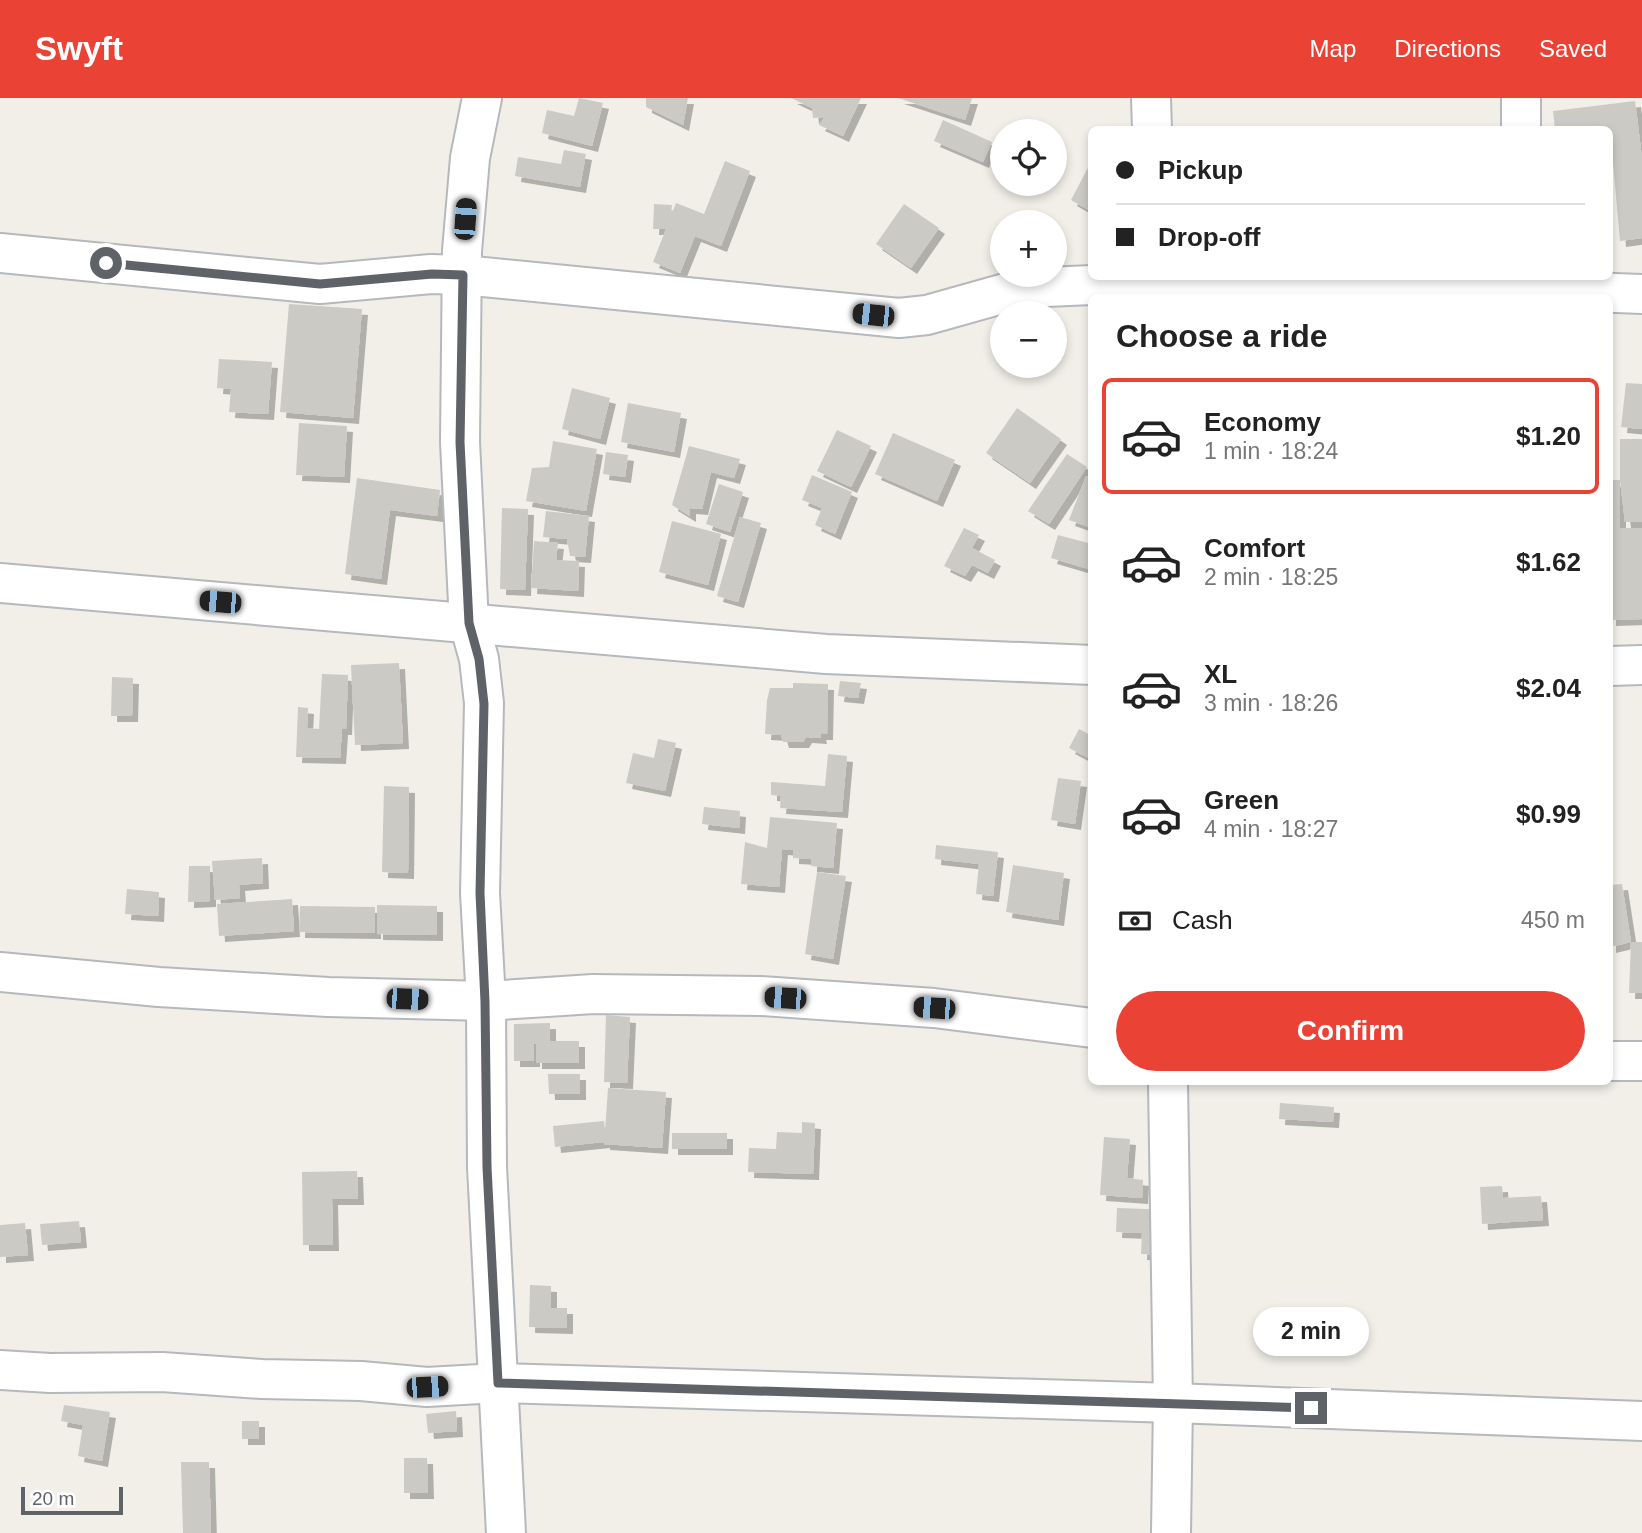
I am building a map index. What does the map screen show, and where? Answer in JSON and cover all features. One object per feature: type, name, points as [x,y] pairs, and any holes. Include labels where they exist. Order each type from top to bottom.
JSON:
[{"type":"street","points":[[482,98],[470,158],[463,251],[460,442],[469,623],[479,659],[484,704],[480,893],[485,1002],[487,1167],[506,1533]]},
{"type":"street","points":[[1151,98],[1152,126]]},
{"type":"street","points":[[1521,98],[1521,126]]},
{"type":"street","points":[[0,253],[320,284],[432,274],[463,275],[899,318],[927,315],[1016,290],[1168,280]]},
{"type":"street","points":[[1266,280],[1520,284],[1642,294]]},
{"type":"street","points":[[0,583],[826,654],[1088,665]]},
{"type":"street","points":[[1613,666],[1642,666]]},
{"type":"street","points":[[0,972],[159,988],[485,1002],[593,994],[761,996],[934,1008],[1088,1027]]},
{"type":"street","points":[[1613,1061],[1642,1062]]},
{"type":"street","points":[[1168,1085],[1173,1403],[1171,1533]]},
{"type":"street","points":[[0,1370],[50,1373],[162,1372],[262,1379],[361,1381],[427,1387],[498,1383],[1173,1403],[1642,1421]]},
{"type":"building","points":[[579,98],[603,103],[592,146],[542,133],[547,110],[574,116]]},
{"type":"building","points":[[646,98],[688,98],[683,125],[646,107]]},
{"type":"building","points":[[791,98],[861,98],[843,136],[819,125],[825,117],[813,118],[812,108]]},
{"type":"building","points":[[898,98],[972,98],[965,120]]},
{"type":"building","points":[[1635,101],[1642,158],[1642,238],[1620,241],[1613,163],[1613,126],[1555,126],[1553,111]]},
{"type":"building","points":[[943,120],[990,141],[990,146],[983,162],[934,141]]},
{"type":"building","points":[[564,150],[586,154],[580,187],[515,176],[518,157],[561,164]]},
{"type":"building","points":[[725,161],[750,171],[721,246],[695,236],[680,273],[653,262],[666,229],[653,229],[654,204],[672,205],[671,216],[676,203],[704,214]]},
{"type":"building","points":[[1088,168],[1088,210],[1071,200]]},
{"type":"building","points":[[904,204],[939,228],[911,268],[876,244]]},
{"type":"building","points":[[289,304],[362,309],[353,418],[280,412]]},
{"type":"building","points":[[219,359],[272,362],[268,414],[229,412],[231,389],[217,388]]},
{"type":"building","points":[[1626,383],[1642,384],[1642,429],[1621,427]]},
{"type":"building","points":[[572,388],[610,398],[600,439],[562,429]]},
{"type":"building","points":[[628,403],[681,413],[674,452],[621,442]]},
{"type":"building","points":[[1017,408],[1061,439],[1030,483],[986,453]]},
{"type":"building","points":[[299,423],[347,426],[344,477],[296,475]]},
{"type":"building","points":[[837,430],[871,446],[851,487],[817,471]]},
{"type":"building","points":[[893,433],[955,460],[937,501],[875,474]]},
{"type":"building","points":[[1620,439],[1642,439],[1642,522],[1625,522],[1620,480]]},
{"type":"building","points":[[553,441],[597,449],[586,511],[526,501],[532,468],[549,467]]},
{"type":"building","points":[[689,446],[740,459],[734,478],[711,472],[702,509],[690,508],[690,516],[672,505]]},
{"type":"building","points":[[606,452],[628,455],[625,477],[603,474]]},
{"type":"building","points":[[1067,454],[1087,467],[1049,524],[1028,511]]},
{"type":"building","points":[[812,475],[852,492],[835,534],[815,525],[822,508],[802,500]]},
{"type":"building","points":[[1086,476],[1088,477],[1088,527],[1069,520]]},
{"type":"building","points":[[357,478],[440,490],[437,516],[390,510],[381,579],[345,574]]},
{"type":"building","points":[[1613,480],[1620,480],[1620,528],[1642,528],[1642,619],[1613,620]]},
{"type":"building","points":[[719,484],[743,492],[730,532],[706,524]]},
{"type":"building","points":[[502,508],[528,509],[525,590],[500,589]]},
{"type":"building","points":[[546,511],[589,516],[585,557],[570,556],[567,539],[543,537]]},
{"type":"building","points":[[740,517],[761,523],[738,602],[717,596]]},
{"type":"building","points":[[672,521],[721,534],[708,585],[659,572]]},
{"type":"building","points":[[964,528],[979,535],[972,548],[995,560],[988,573],[972,565],[965,576],[944,566]]},
{"type":"building","points":[[1058,535],[1088,543],[1088,569],[1051,558]]},
{"type":"building","points":[[534,541],[558,543],[556,560],[579,561],[578,591],[531,588]]},
{"type":"building","points":[[399,663],[403,743],[355,745],[351,665]]},
{"type":"building","points":[[322,674],[348,675],[346,729],[342,729],[340,758],[296,757],[298,707],[308,708],[307,728],[319,729]]},
{"type":"building","points":[[112,677],[133,678],[132,716],[111,716]]},
{"type":"building","points":[[840,681],[861,683],[858,698],[838,696]]},
{"type":"building","points":[[793,683],[828,684],[827,734],[820,734],[821,738],[806,737],[803,742],[783,742],[781,735],[765,734],[770,688],[793,688]]},
{"type":"building","points":[[1079,729],[1088,734],[1088,758],[1069,748]]},
{"type":"building","points":[[658,739],[676,743],[665,791],[626,783],[633,753],[654,758]]},
{"type":"building","points":[[828,754],[847,756],[842,812],[780,808],[781,796],[771,795],[771,782],[825,786]]},
{"type":"building","points":[[1058,778],[1081,781],[1075,824],[1051,820]]},
{"type":"building","points":[[384,786],[409,787],[408,873],[382,872]]},
{"type":"building","points":[[704,807],[740,811],[739,828],[702,824]]},
{"type":"building","points":[[770,817],[837,823],[833,868],[811,866],[811,859],[793,858],[793,850],[782,849],[779,887],[741,884],[745,842],[767,848]]},
{"type":"building","points":[[936,845],[998,852],[993,896],[976,894],[979,864],[935,859]]},
{"type":"building","points":[[262,858],[263,883],[239,885],[240,898],[215,900],[212,861]]},
{"type":"building","points":[[1013,865],[1064,873],[1058,920],[1006,912]]},
{"type":"building","points":[[189,866],[210,866],[210,901],[188,902]]},
{"type":"building","points":[[817,872],[846,876],[833,959],[805,954]]},
{"type":"building","points":[[1622,884],[1631,942],[1613,946],[1613,885]]},
{"type":"building","points":[[127,889],[159,892],[158,916],[125,914]]},
{"type":"building","points":[[292,899],[294,931],[219,936],[217,904]]},
{"type":"building","points":[[377,905],[437,906],[437,935],[377,934]]},
{"type":"building","points":[[300,906],[375,907],[375,933],[299,932]]},
{"type":"building","points":[[1631,942],[1642,942],[1642,993],[1629,993]]},
{"type":"building","points":[[606,1015],[630,1017],[627,1083],[604,1082]]},
{"type":"building","points":[[550,1023],[550,1041],[579,1041],[579,1063],[536,1063],[536,1044],[534,1061],[514,1061],[514,1024]]},
{"type":"building","points":[[548,1074],[580,1074],[580,1094],[549,1094]]},
{"type":"building","points":[[608,1088],[666,1092],[662,1148],[604,1142],[555,1147],[553,1126],[604,1121],[605,1131]]},
{"type":"building","points":[[1280,1103],[1334,1107],[1333,1122],[1279,1119]]},
{"type":"building","points":[[802,1122],[815,1123],[813,1174],[748,1172],[749,1148],[776,1149],[777,1132],[802,1133]]},
{"type":"building","points":[[672,1133],[727,1133],[727,1149],[672,1149]]},
{"type":"building","points":[[1104,1137],[1130,1139],[1127,1178],[1143,1180],[1142,1198],[1100,1195]]},
{"type":"building","points":[[357,1171],[358,1199],[332,1199],[333,1245],[303,1245],[302,1172]]},
{"type":"building","points":[[1502,1186],[1503,1198],[1541,1196],[1543,1220],[1482,1224],[1480,1187]]},
{"type":"building","points":[[1117,1208],[1175,1210],[1174,1255],[1141,1254],[1142,1233],[1116,1232]]},
{"type":"building","points":[[79,1221],[81,1242],[42,1245],[40,1224]]},
{"type":"building","points":[[25,1223],[28,1255],[0,1257],[0,1225]]},
{"type":"building","points":[[530,1285],[551,1286],[551,1308],[567,1308],[567,1328],[529,1327]]},
{"type":"building","points":[[64,1405],[110,1412],[102,1461],[78,1456],[83,1425],[61,1421]]},
{"type":"building","points":[[456,1411],[457,1431],[428,1433],[426,1414]]},
{"type":"building","points":[[242,1421],[259,1421],[259,1439],[242,1439]]},
{"type":"building","points":[[404,1458],[427,1458],[428,1493],[404,1493]]},
{"type":"building","points":[[181,1462],[209,1462],[211,1533],[183,1533]]},
{"type":"route","points":[[106,263],[320,284],[432,274],[463,275],[460,442],[469,623],[479,659],[484,704],[480,893],[485,1002],[487,1167],[498,1383],[1311,1408]]}]
